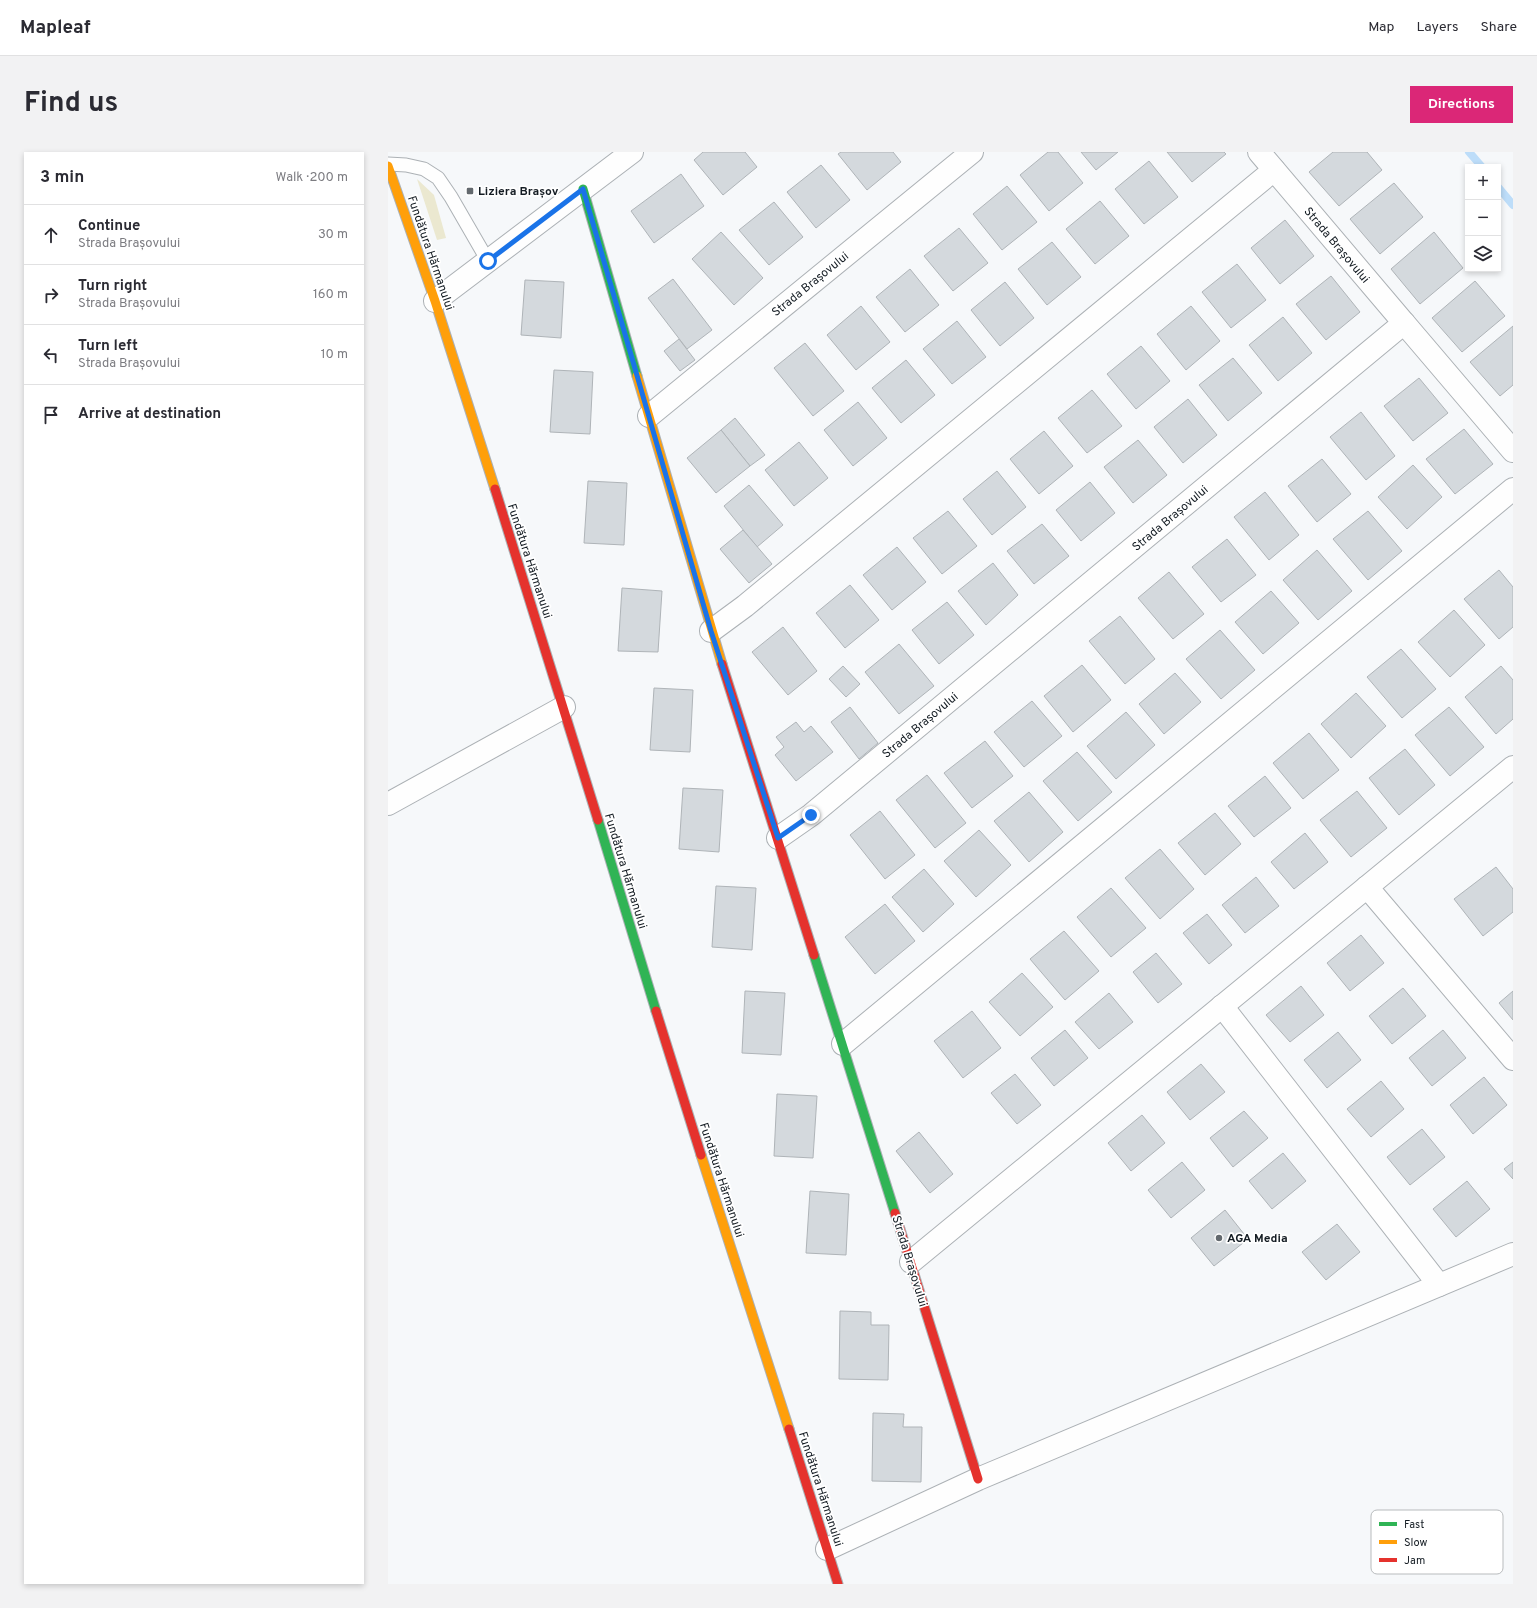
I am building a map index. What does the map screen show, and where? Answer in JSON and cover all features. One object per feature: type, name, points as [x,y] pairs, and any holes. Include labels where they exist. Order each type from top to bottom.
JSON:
[{"type":"street","points":[[435,301],[632,152]]},
{"type":"street","name":"Strada Brașovului","points":[[649,416],[972,152]]},
{"type":"street","name":"Strada Brașovului","points":[[778,838],[818,810],[1404,323],[1259,152]]},
{"type":"street","name":"Fundătura Hărmanului","points":[[388,165],[435,301],[564,707],[668,1051],[838,1584]]},
{"type":"street","points":[[711,631],[745,606],[1274,170]]},
{"type":"street","name":"Strada Brașovului","points":[[583,189],[711,631],[843,1044],[978,1479]]},
{"type":"street","points":[[1404,323],[1513,451]]},
{"type":"street","points":[[843,1044],[1513,489]]},
{"type":"street","points":[[388,804],[564,707]]},
{"type":"street","points":[[911,1262],[1513,767]]},
{"type":"street","points":[[1367,887],[1513,1059]]},
{"type":"street","points":[[1222,1006],[1439,1285]]},
{"type":"street","points":[[827,1549],[978,1479],[1513,1254]]},
{"type":"lane","points":[[388,165],[406,165],[424,169],[438,178],[451,197],[488,261]]},
{"type":"shaded area","points":[[417,179],[434,195],[446,238],[437,240]]},
{"type":"building","points":[[703,152],[745,152],[757,167],[723,195],[694,160]]},
{"type":"building","points":[[841,152],[893,152],[901,162],[867,190],[838,154]]},
{"type":"building","points":[[1048,152],[1058,152],[1083,183],[1049,211],[1020,175]]},
{"type":"building","points":[[1081,152],[1118,152],[1096,170]]},
{"type":"building","points":[[1167,152],[1224,152],[1226,154],[1192,182]]},
{"type":"building","points":[[1333,152],[1367,152],[1382,170],[1339,206],[1309,172]]},
{"type":"building","points":[[1149,161],[1178,197],[1144,224],[1115,189]]},
{"type":"building","points":[[821,165],[850,200],[816,228],[787,192]]},
{"type":"building","points":[[681,174],[704,206],[654,243],[631,211]]},
{"type":"building","points":[[1394,183],[1423,217],[1380,254],[1350,219]]},
{"type":"building","points":[[1007,186],[1037,222],[1002,250],[973,214]]},
{"type":"building","points":[[1100,201],[1129,236],[1095,264],[1066,229]]},
{"type":"building","points":[[774,202],[803,237],[769,265],[739,230]]},
{"type":"building","points":[[1285,220],[1314,256],[1280,284],[1251,248]]},
{"type":"building","points":[[959,228],[988,263],[953,291],[924,256]]},
{"type":"building","points":[[721,232],[763,278],[734,305],[692,259]]},
{"type":"building","points":[[1434,232],[1463,268],[1420,304],[1391,269]]},
{"type":"building","points":[[1052,242],[1081,277],[1047,305],[1018,269]]},
{"type":"building","points":[[1237,264],[1266,300],[1231,328],[1202,292]]},
{"type":"building","points":[[910,269],[939,305],[905,332],[876,297]]},
{"type":"building","points":[[1331,276],[1360,312],[1326,340],[1296,304]]},
{"type":"building","points":[[673,279],[712,330],[687,349],[648,298]]},
{"type":"building","points":[[525,280],[564,282],[561,338],[521,335]]},
{"type":"building","points":[[1475,281],[1505,316],[1462,352],[1432,318]]},
{"type":"building","points":[[1005,282],[1034,318],[1000,346],[971,310]]},
{"type":"building","points":[[861,306],[890,342],[856,370],[827,335]]},
{"type":"building","points":[[1191,306],[1220,341],[1186,370],[1157,334]]},
{"type":"building","points":[[1283,317],[1312,353],[1278,381],[1249,345]]},
{"type":"building","points":[[957,321],[986,357],[952,384],[923,349]]},
{"type":"building","points":[[1513,326],[1513,385],[1500,396],[1470,362]]},
{"type":"building","points":[[679,339],[695,360],[680,371],[664,351]]},
{"type":"building","points":[[805,343],[844,391],[813,416],[774,368]]},
{"type":"building","points":[[1141,346],[1170,381],[1136,409],[1107,374]]},
{"type":"building","points":[[1233,358],[1262,393],[1228,421],[1199,385]]},
{"type":"building","points":[[906,360],[935,395],[901,423],[872,388]]},
{"type":"building","points":[[554,370],[593,372],[590,434],[550,432]]},
{"type":"building","points":[[1419,378],[1448,413],[1413,441],[1384,406]]},
{"type":"building","points":[[1092,390],[1122,426],[1087,453],[1058,418]]},
{"type":"building","points":[[1188,399],[1217,435],[1183,463],[1154,427]]},
{"type":"building","points":[[858,402],[887,438],[853,466],[824,430]]},
{"type":"building","points":[[1361,412],[1395,456],[1366,480],[1330,437]]},
{"type":"building","points":[[735,418],[765,455],[750,466],[721,430]]},
{"type":"building","points":[[1464,429],[1493,464],[1455,494],[1426,459]]},
{"type":"building","points":[[721,430],[750,466],[716,493],[687,458]]},
{"type":"building","points":[[1044,431],[1073,466],[1039,494],[1010,459]]},
{"type":"building","points":[[1138,440],[1167,475],[1133,503],[1104,467]]},
{"type":"building","points":[[799,442],[828,478],[794,506],[765,470]]},
{"type":"building","points":[[1322,459],[1351,494],[1317,522],[1288,486]]},
{"type":"building","points":[[1413,465],[1442,497],[1407,529],[1378,497]]},
{"type":"building","points":[[997,471],[1026,507],[992,535],[963,499]]},
{"type":"building","points":[[588,481],[627,483],[624,545],[584,543]]},
{"type":"building","points":[[1090,482],[1115,513],[1081,541],[1056,510]]},
{"type":"building","points":[[749,485],[783,525],[757,547],[724,506]]},
{"type":"building","points":[[1265,492],[1299,535],[1269,560],[1234,517]]},
{"type":"building","points":[[948,511],[977,546],[942,574],[913,538]]},
{"type":"building","points":[[1368,511],[1402,551],[1368,580],[1333,539]]},
{"type":"building","points":[[1042,524],[1069,556],[1034,584],[1007,551]]},
{"type":"building","points":[[743,530],[772,564],[749,583],[720,549]]},
{"type":"building","points":[[1227,539],[1256,575],[1221,602],[1192,567]]},
{"type":"building","points":[[897,547],[926,582],[892,610],[863,575]]},
{"type":"building","points":[[1317,550],[1352,591],[1318,620],[1283,580]]},
{"type":"building","points":[[993,563],[1018,595],[986,625],[958,591]]},
{"type":"building","points":[[1499,570],[1513,587],[1513,627],[1499,639],[1464,599]]},
{"type":"building","points":[[1169,572],[1204,614],[1173,639],[1138,598]]},
{"type":"building","points":[[850,585],[879,620],[845,648],[816,613]]},
{"type":"building","points":[[622,588],[662,591],[658,652],[618,651]]},
{"type":"building","points":[[1271,591],[1299,623],[1263,654],[1235,622]]},
{"type":"building","points":[[947,602],[974,635],[939,664],[912,630]]},
{"type":"building","points":[[1454,610],[1485,645],[1450,677],[1418,642]]},
{"type":"building","points":[[1120,616],[1155,659],[1125,684],[1089,641]]},
{"type":"building","points":[[783,627],[817,671],[788,695],[752,652]]},
{"type":"building","points":[[1220,630],[1255,670],[1221,699],[1186,659]]},
{"type":"building","points":[[899,644],[934,686],[899,714],[865,672]]},
{"type":"building","points":[[1401,649],[1436,689],[1402,718],[1367,677]]},
{"type":"building","points":[[1082,665],[1111,700],[1073,732],[1044,696]]},
{"type":"building","points":[[843,666],[860,684],[846,697],[829,679]]},
{"type":"building","points":[[1501,666],[1513,680],[1513,719],[1496,734],[1465,697]]},
{"type":"building","points":[[1175,673],[1201,702],[1164,734],[1139,704]]},
{"type":"building","points":[[654,688],[693,690],[690,752],[650,750]]},
{"type":"building","points":[[1356,693],[1386,726],[1351,758],[1321,724]]},
{"type":"building","points":[[1032,701],[1062,736],[1024,767],[994,732]]},
{"type":"building","points":[[850,707],[878,743],[859,759],[831,722]]},
{"type":"building","points":[[1449,707],[1484,747],[1450,776],[1415,735]]},
{"type":"building","points":[[1126,712],[1155,745],[1116,779],[1087,746]]},
{"type":"building","points":[[796,722],[804,732],[811,726],[833,752],[796,781],[775,755],[784,747],[776,737]]},
{"type":"building","points":[[1309,733],[1339,770],[1303,799],[1273,763]]},
{"type":"building","points":[[985,741],[1013,776],[972,808],[944,773]]},
{"type":"building","points":[[1405,749],[1435,785],[1399,815],[1369,778]]},
{"type":"building","points":[[1077,752],[1112,792],[1078,821],[1043,781]]},
{"type":"building","points":[[927,775],[966,823],[935,848],[896,800]]},
{"type":"building","points":[[1265,776],[1291,808],[1254,837],[1228,806]]},
{"type":"building","points":[[683,788],[723,790],[719,852],[679,849]]},
{"type":"building","points":[[1357,791],[1387,828],[1351,857],[1320,820]]},
{"type":"building","points":[[1029,792],[1063,832],[1029,862],[994,821]]},
{"type":"building","points":[[880,811],[915,855],[885,879],[850,835]]},
{"type":"building","points":[[1215,813],[1241,844],[1205,875],[1178,843]]},
{"type":"building","points":[[979,830],[1011,865],[976,897],[944,861]]},
{"type":"building","points":[[1305,833],[1328,862],[1294,889],[1271,862]]},
{"type":"building","points":[[1160,849],[1194,889],[1160,919],[1125,878]]},
{"type":"building","points":[[1496,867],[1513,889],[1513,912],[1483,936],[1454,899]]},
{"type":"building","points":[[924,869],[954,904],[923,932],[892,897]]},
{"type":"building","points":[[1256,877],[1279,906],[1245,933],[1222,905]]},
{"type":"building","points":[[716,886],[756,888],[752,950],[712,947]]},
{"type":"building","points":[[1111,888],[1146,928],[1111,957],[1077,917]]},
{"type":"building","points":[[885,904],[915,941],[875,974],[845,937]]},
{"type":"building","points":[[1207,914],[1232,945],[1209,964],[1183,933]]},
{"type":"building","points":[[1064,931],[1099,971],[1065,1000],[1030,959]]},
{"type":"building","points":[[1361,935],[1384,963],[1350,991],[1327,963]]},
{"type":"building","points":[[1156,953],[1182,984],[1158,1003],[1133,972]]},
{"type":"building","points":[[1022,973],[1053,1007],[1020,1036],[989,1002]]},
{"type":"building","points":[[1301,986],[1324,1015],[1290,1042],[1266,1015]]},
{"type":"building","points":[[1403,988],[1426,1016],[1392,1044],[1369,1016]]},
{"type":"building","points":[[745,991],[785,993],[781,1055],[742,1053]]},
{"type":"building","points":[[1513,991],[1513,1020],[1499,1003]]},
{"type":"building","points":[[1109,993],[1133,1022],[1099,1049],[1075,1022]]},
{"type":"building","points":[[972,1011],[1001,1048],[963,1078],[934,1041]]},
{"type":"building","points":[[1065,1030],[1088,1058],[1054,1086],[1031,1058]]},
{"type":"building","points":[[1443,1030],[1466,1058],[1432,1086],[1409,1058]]},
{"type":"building","points":[[1338,1032],[1361,1060],[1327,1088],[1304,1060]]},
{"type":"building","points":[[1201,1064],[1225,1092],[1190,1120],[1167,1092]]},
{"type":"building","points":[[1015,1074],[1041,1105],[1017,1124],[991,1093]]},
{"type":"building","points":[[1484,1077],[1507,1105],[1473,1134],[1450,1105]]},
{"type":"building","points":[[1381,1081],[1404,1109],[1371,1137],[1347,1109]]},
{"type":"building","points":[[777,1094],[817,1096],[813,1158],[774,1156]]},
{"type":"building","points":[[1244,1111],[1268,1138],[1233,1167],[1210,1138]]},
{"type":"building","points":[[1142,1115],[1165,1143],[1131,1171],[1108,1143]]},
{"type":"building","points":[[1422,1129],[1445,1157],[1410,1185],[1387,1157]]},
{"type":"building","points":[[919,1132],[953,1174],[930,1193],[896,1151]]},
{"type":"building","points":[[1283,1153],[1306,1181],[1272,1209],[1249,1181]]},
{"type":"building","points":[[1182,1162],[1205,1190],[1171,1218],[1148,1190]]},
{"type":"building","points":[[1513,1162],[1513,1179],[1504,1169]]},
{"type":"building","points":[[1467,1181],[1490,1209],[1456,1237],[1433,1209]]},
{"type":"building","points":[[810,1191],[849,1194],[846,1255],[806,1253]]},
{"type":"building","name":"AGA Media","points":[[1225,1210],[1248,1239],[1214,1266],[1191,1238]]},
{"type":"building","points":[[1337,1224],[1360,1252],[1326,1280],[1302,1252]]},
{"type":"building","points":[[840,1311],[871,1312],[871,1325],[889,1325],[888,1380],[839,1379]]},
{"type":"building","points":[[873,1413],[904,1414],[903,1427],[922,1427],[921,1482],[872,1481]]},
{"type":"waterway","points":[[1469,152],[1479,164]]},
{"type":"waterway","points":[[1501,191],[1513,205]]},
{"type":"traffic: fast","points":[[583,189],[637,376]]},
{"type":"traffic: fast","points":[[598,820],[656,1011]]},
{"type":"traffic: fast","points":[[814,955],[895,1213]]},
{"type":"traffic: slow","points":[[388,166],[435,301],[495,489]]},
{"type":"traffic: slow","points":[[637,376],[722,664]]},
{"type":"traffic: slow","points":[[701,1155],[789,1429]]},
{"type":"traffic: jam","points":[[495,489],[598,820]]},
{"type":"traffic: jam","points":[[722,664],[814,955]]},
{"type":"traffic: jam","points":[[656,1011],[701,1155]]},
{"type":"traffic: jam","points":[[895,1213],[978,1479]]},
{"type":"traffic: jam","points":[[789,1429],[838,1584]]},
{"type":"place","name":"Liziera Brașov","points":[[470,191]]},
{"type":"place","name":"AGA Media","points":[[1219,1238]]},
{"type":"route","points":[[488,261],[583,189],[711,631],[778,838],[811,815]]}]
